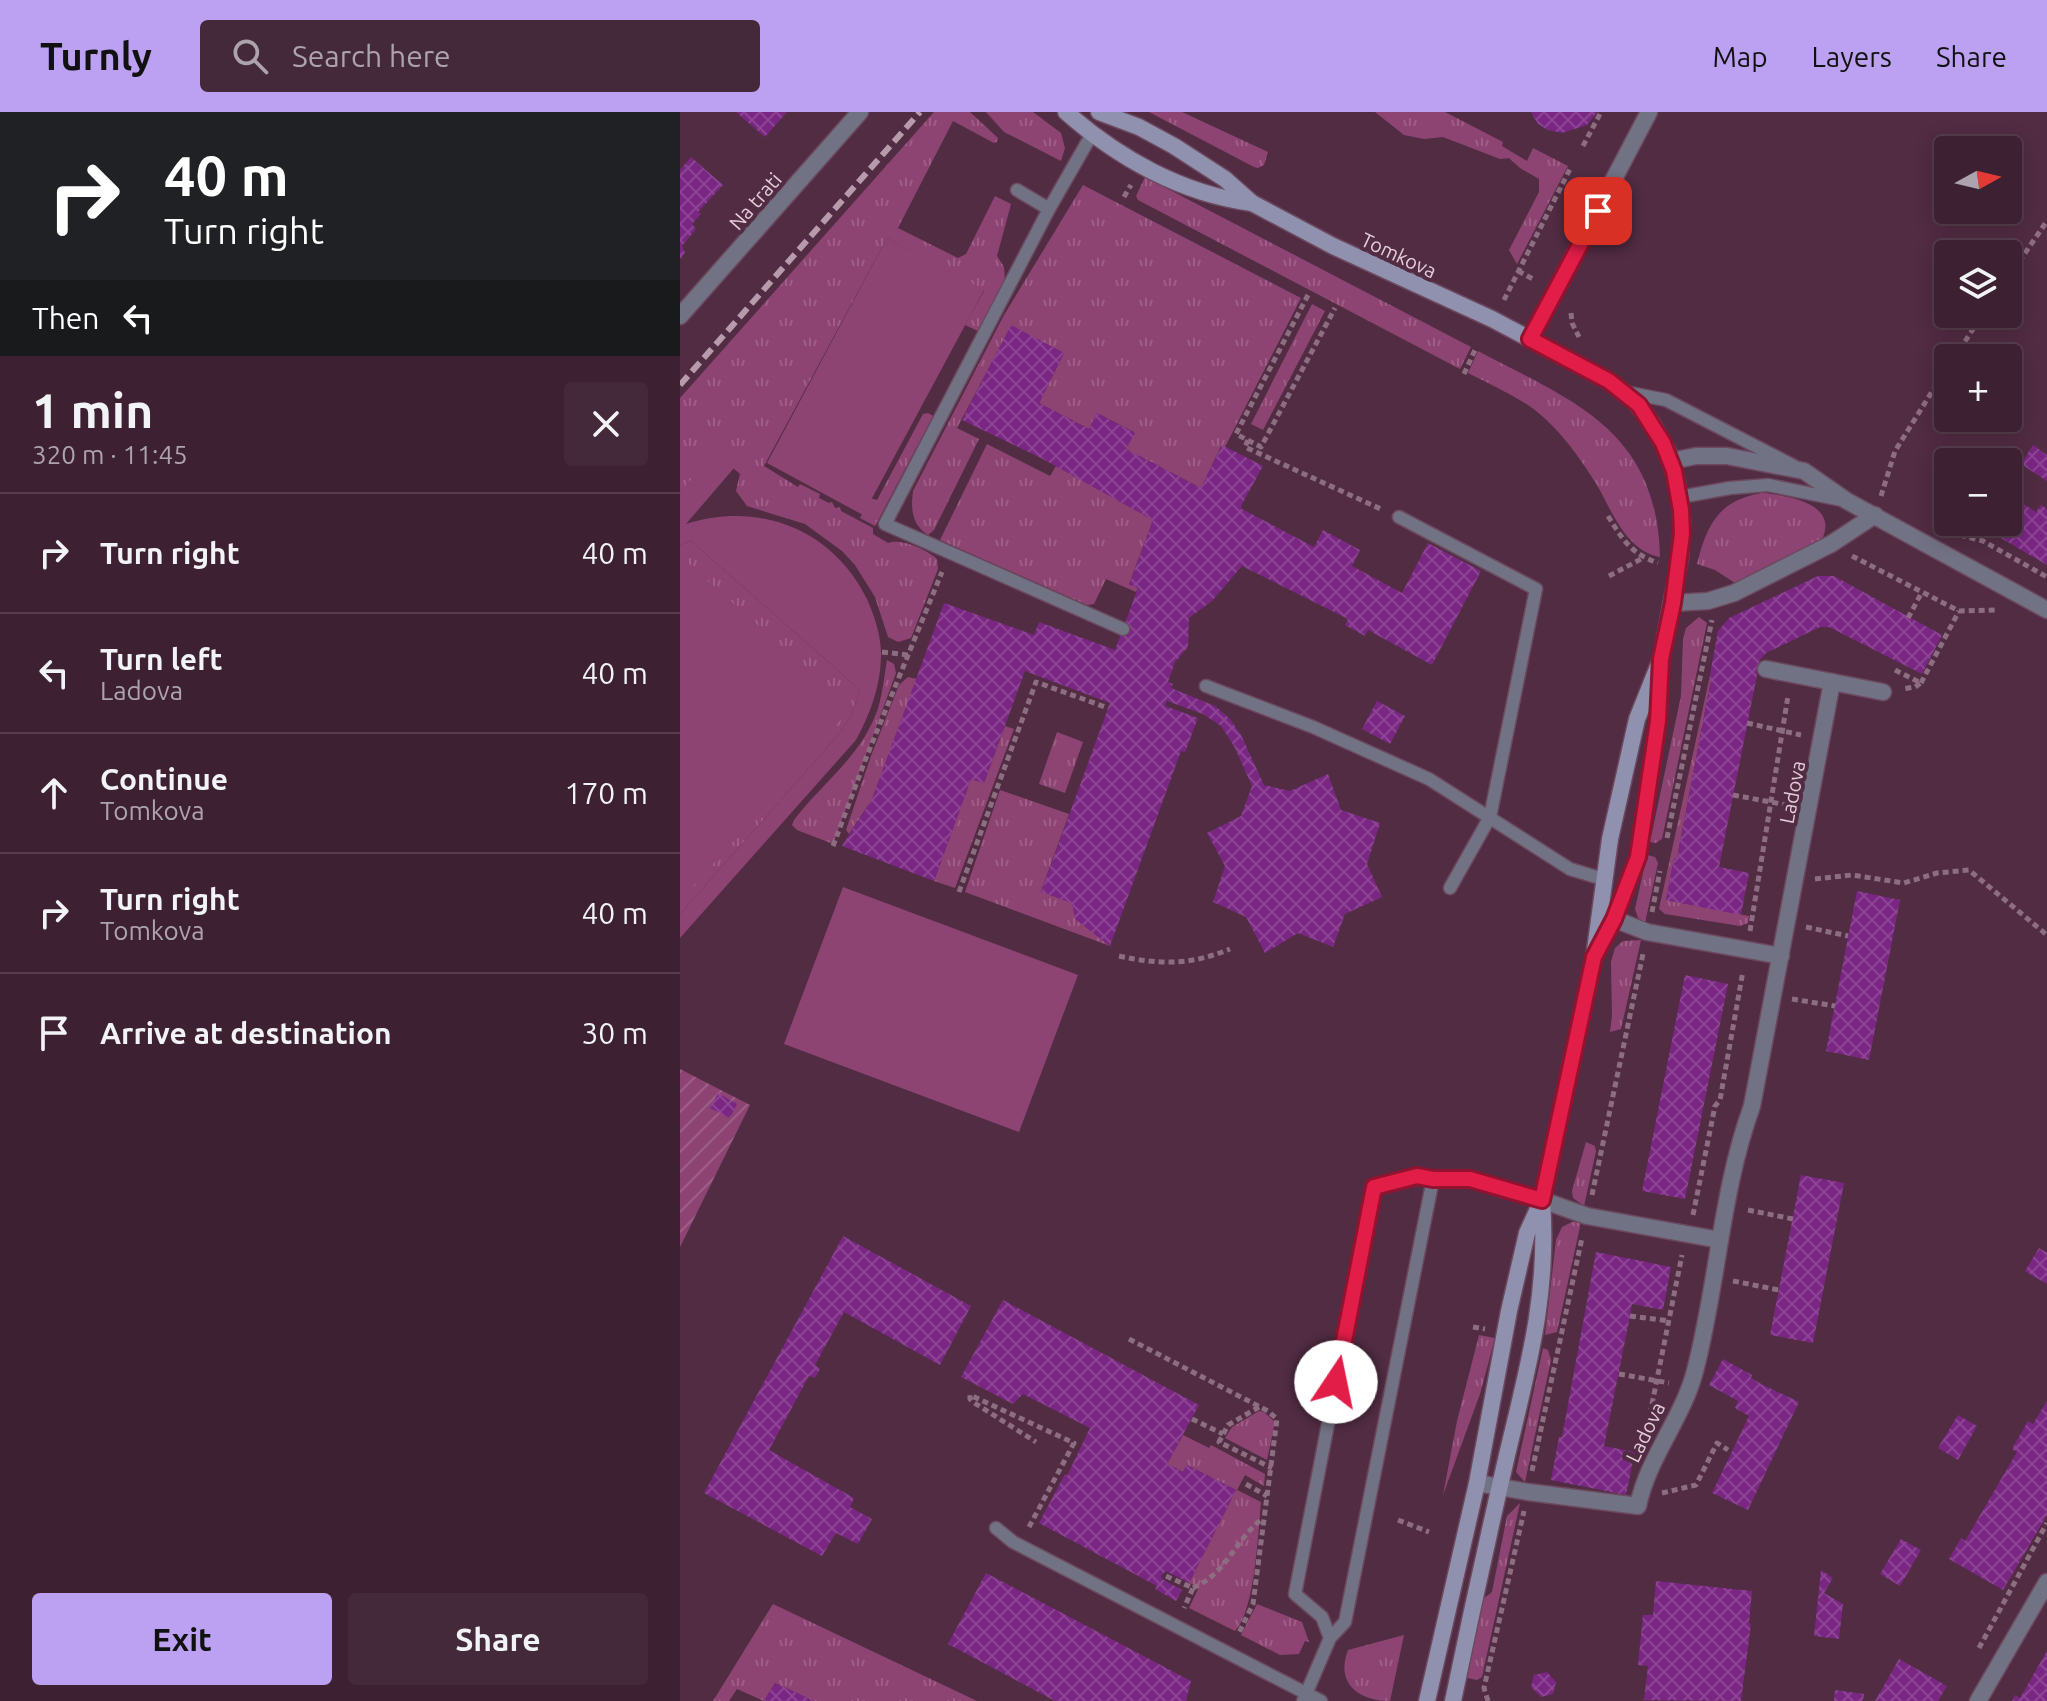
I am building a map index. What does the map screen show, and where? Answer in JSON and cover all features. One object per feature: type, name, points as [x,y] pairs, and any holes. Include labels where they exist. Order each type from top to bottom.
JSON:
[{"type":"main road","name":"Tomkova","points":[[1066,112],[1132,161],[1210,195],[1252,203]]},
{"type":"main road","name":"Tomkova","points":[[1099,112],[1139,127],[1195,158],[1252,203],[1333,246],[1530,339],[1600,376],[1639,405],[1671,461]]},
{"type":"main road","points":[[1427,1701],[1477,1483],[1523,1248],[1530,1223],[1542,1200],[1594,957],[1606,915],[1638,857],[1658,721],[1661,659],[1673,603],[1682,534],[1680,497],[1671,461]]},
{"type":"main road","points":[[1606,915],[1603,879],[1637,719],[1661,659]]},
{"type":"main road","points":[[1453,1701],[1540,1310],[1545,1247],[1542,1200]]},
{"type":"street","name":"Na trati","points":[[680,316],[860,112]]},
{"type":"street","points":[[1530,339],[1649,112]]},
{"type":"street","name":"Tomkova","points":[[1671,461],[1718,455],[1804,471],[1847,501],[2047,610]]},
{"type":"street","points":[[1673,603],[1708,601],[1734,593],[1831,544],[1875,515]]},
{"type":"street","points":[[1766,669],[1883,692]]},
{"type":"street","name":"Ladova","points":[[1477,1483],[1638,1506],[1649,1468],[1695,1372],[1743,1130],[1752,1106],[1832,682]]},
{"type":"street","points":[[1606,915],[1647,932],[1781,956]]},
{"type":"street","points":[[1542,1200],[1587,1216],[1720,1240]]},
{"type":"street","points":[[1978,1701],[2047,1582]]},
{"type":"lane","points":[[1092,134],[1049,209],[885,524],[1123,629]]},
{"type":"lane","points":[[1017,190],[1049,209]]},
{"type":"lane","name":"Tomkova","points":[[1625,392],[1666,400],[1804,471]]},
{"type":"lane","name":"Tomkova","points":[[1680,497],[1768,485],[1847,501]]},
{"type":"lane","points":[[1399,517],[1536,589],[1490,817],[1450,888]]},
{"type":"lane","points":[[1206,686],[1313,727],[1429,779],[1570,869],[1603,879]]},
{"type":"lane","points":[[1330,1638],[1322,1617],[1295,1594],[1374,1187],[1417,1176],[1470,1179],[1542,1200]]},
{"type":"lane","points":[[1305,1696],[1330,1638],[1345,1622],[1433,1179]]},
{"type":"lane","points":[[996,1528],[1013,1542],[1305,1696],[1321,1701]]},
{"type":"path","points":[[1583,146],[1601,112]]},
{"type":"path","points":[[1504,301],[1571,167]]},
{"type":"path","points":[[2022,258],[2047,221]]},
{"type":"path","points":[[1518,271],[1542,283]]},
{"type":"path","points":[[1308,295],[1236,434],[1261,447],[1335,308]]},
{"type":"path","points":[[1464,374],[1475,350]]},
{"type":"path","points":[[1875,515],[1895,451],[1934,388]]},
{"type":"path","points":[[1248,440],[1245,447],[1399,517]]},
{"type":"path","points":[[1608,516],[1623,541],[1643,558],[1658,563]]},
{"type":"path","points":[[833,846],[950,553]]},
{"type":"path","points":[[1844,554],[1959,611],[2001,610]]},
{"type":"path","points":[[1609,576],[1643,558]]},
{"type":"path","points":[[1908,618],[1922,592]]},
{"type":"path","points":[[1921,683],[1959,611]]},
{"type":"path","points":[[1664,850],[1713,616]]},
{"type":"path","points":[[882,652],[909,655]]},
{"type":"path","points":[[959,892],[1036,682],[1108,708]]},
{"type":"path","points":[[1736,928],[1750,931],[1788,695]]},
{"type":"path","points":[[1747,723],[1811,737]]},
{"type":"path","points":[[1733,795],[1799,807]]},
{"type":"path","points":[[1649,924],[1662,863]]},
{"type":"path","points":[[1806,880],[1852,875],[1904,883],[1937,873],[1969,870],[2047,935]]},
{"type":"path","points":[[1651,914],[1665,917]]},
{"type":"path","points":[[1798,925],[1848,936]]},
{"type":"path","points":[[1119,956],[1145,962],[1183,963],[1230,949]]},
{"type":"path","points":[[1589,1208],[1644,951]]},
{"type":"path","points":[[1692,1225],[1715,1106],[1720,1100],[1745,958]]},
{"type":"path","points":[[1784,998],[1835,1006]]},
{"type":"path","points":[[1743,1209],[1793,1219]]},
{"type":"path","points":[[1530,1480],[1583,1236]]},
{"type":"path","points":[[1647,1426],[1686,1243]]},
{"type":"path","points":[[1728,1280],[1779,1290]]},
{"type":"path","points":[[1630,1316],[1669,1321]]},
{"type":"path","points":[[1129,1339],[1260,1406],[1277,1419],[1273,1469],[1253,1604],[1237,1637],[1223,1630]]},
{"type":"path","points":[[1619,1374],[1677,1385]]},
{"type":"path","points":[[1033,1534],[1029,1527],[1074,1443],[970,1395],[973,1402],[1036,1442]]},
{"type":"path","points":[[1260,1406],[1228,1425],[1219,1442],[1273,1469]]},
{"type":"path","points":[[1192,1419],[1223,1434]]},
{"type":"path","points":[[1651,1491],[1670,1492],[1696,1485],[1717,1443],[1728,1450]]},
{"type":"path","points":[[1246,1484],[1267,1496]]},
{"type":"path","points":[[1488,1701],[1484,1688],[1526,1502]]},
{"type":"path","points":[[1196,1617],[1183,1610],[1193,1588],[1212,1579],[1248,1532],[1264,1517]]},
{"type":"path","points":[[1398,1520],[1429,1532]]},
{"type":"path","points":[[1974,1656],[2047,1523]]},
{"type":"path","points":[[1166,1576],[1193,1588]]},
{"type":"green space","points":[[934,112],[970,112],[998,138],[997,142],[953,121],[898,228],[958,258],[966,254],[995,196],[1011,204],[997,256],[1004,267],[1005,283],[978,331],[965,325],[984,291],[887,238],[764,466],[798,487],[800,484],[820,494],[819,498],[832,502],[835,508],[840,507],[841,511],[873,528],[873,534],[888,543],[914,546],[937,559],[938,569],[911,638],[898,642],[888,637],[875,597],[855,565],[842,551],[805,524],[747,506],[736,491],[740,474],[716,453],[680,492],[680,398]]},
{"type":"green space","points":[[986,112],[1033,112],[1061,133],[1065,148],[1061,161],[1004,132]]},
{"type":"green space","points":[[1149,112],[1182,112],[1268,152],[1264,165],[1254,167]]},
{"type":"green space","points":[[1375,112],[1445,112],[1503,142],[1502,146],[1527,161],[1533,148],[1568,166],[1517,264],[1509,250],[1539,192],[1539,179],[1509,158],[1500,159],[1443,137],[1424,139],[1404,135]]},
{"type":"green space","points":[[1145,177],[1471,347],[1460,369],[1138,200],[1136,196]]},
{"type":"green space","points":[[1083,185],[1301,298],[1225,447],[1221,446],[1199,487],[1126,449],[1134,432],[1097,413],[1089,429],[1039,403],[1064,353],[1011,326],[957,428],[979,439],[934,530],[928,535],[918,526],[913,515],[913,491],[1004,315]]},
{"type":"green space","points":[[887,238],[984,290],[863,515],[767,463]]},
{"type":"green space","points":[[1312,304],[1325,311],[1263,430],[1251,424]]},
{"type":"green space","points":[[1478,351],[1577,405],[1604,426],[1626,449],[1644,478],[1655,514],[1660,557],[1638,547],[1629,538],[1583,463],[1548,421],[1521,401],[1468,373]]},
{"type":"green space","points":[[923,414],[933,416],[875,526],[860,518],[870,498],[877,500]]},
{"type":"green space","points":[[987,444],[1050,476],[1056,466],[1153,520],[1129,584],[1138,588],[1136,592],[1106,579],[1094,604],[1087,605],[940,540]]},
{"type":"green space","points":[[715,452],[734,468],[686,524],[741,516],[767,519],[814,538],[852,575],[867,599],[879,636],[880,669],[873,700],[856,740],[680,938],[680,914],[839,734],[851,716],[860,690],[691,541],[680,545],[680,492]]},
{"type":"green space","points":[[1762,493],[1796,499],[1816,509],[1823,516],[1823,537],[1809,548],[1735,583],[1715,570],[1697,564],[1705,537],[1717,516],[1735,501]]},
{"type":"green space","points":[[691,541],[860,690],[851,716],[839,734],[680,914],[680,545]]},
{"type":"green space","points":[[680,556],[851,708],[680,901]]},
{"type":"green space","points":[[1699,617],[1707,623],[1662,839],[1656,843],[1650,842],[1681,696],[1683,639],[1686,628]]},
{"type":"green space","points":[[887,660],[894,664],[896,673],[833,844],[797,830],[792,825],[794,820],[854,752],[870,727],[880,703]]},
{"type":"green space","points":[[908,677],[917,679],[872,799],[849,834],[846,830],[871,756],[899,685]]},
{"type":"green space","points":[[1709,680],[1677,858],[1674,858],[1666,900],[1749,916],[1748,923],[1740,926],[1665,914],[1659,909]]},
{"type":"green space","points":[[1005,726],[1014,729],[955,888],[934,881],[971,779],[984,783]]},
{"type":"green space","points":[[1057,732],[1083,742],[1065,793],[1039,784]]},
{"type":"green space","points":[[1000,790],[1069,814],[1041,891],[1072,903],[1076,919],[1110,946],[965,892]]},
{"type":"green space","points":[[1647,855],[1655,857],[1658,863],[1645,923],[1638,918],[1635,909]]},
{"type":"green space","points":[[843,887],[1078,975],[1019,1132],[784,1044]]},
{"type":"green space","points":[[1641,940],[1621,1029],[1610,1032],[1611,962],[1615,948],[1623,941]]},
{"type":"green space","points":[[680,1069],[750,1105],[680,1247]]},
{"type":"green space","points":[[1586,1142],[1595,1146],[1596,1151],[1584,1206],[1573,1198],[1572,1191]]},
{"type":"green space","points":[[1581,1222],[1557,1332],[1545,1335],[1556,1240],[1562,1227]]},
{"type":"green space","points":[[1479,1335],[1495,1338],[1480,1394],[1443,1495],[1457,1421]]},
{"type":"green space","points":[[1543,1348],[1548,1350],[1551,1360],[1525,1482],[1516,1472]]},
{"type":"green space","points":[[1259,1411],[1275,1422],[1267,1460],[1225,1438],[1232,1427]]},
{"type":"green space","points":[[1183,1435],[1209,1448],[1211,1445],[1265,1474],[1264,1486],[1245,1475],[1237,1490],[1261,1502],[1251,1589],[1242,1621],[1235,1631],[1189,1608],[1199,1587],[1189,1583],[1236,1490],[1187,1465],[1183,1472],[1167,1464]]},
{"type":"green space","points":[[1520,1503],[1482,1677],[1477,1680],[1467,1678],[1479,1610],[1483,1599],[1492,1592],[1507,1516]]},
{"type":"green space","points":[[773,1604],[977,1701],[814,1701],[775,1683],[764,1701],[737,1689],[729,1701],[713,1701]]},
{"type":"green space","points":[[1257,1604],[1302,1622],[1309,1642],[1305,1641],[1299,1654],[1280,1655],[1241,1635]]},
{"type":"green space","points":[[1404,1635],[1390,1701],[1369,1698],[1352,1688],[1345,1672],[1348,1650]]},
{"type":"building","points":[[736,112],[787,112],[765,137]]},
{"type":"building","points":[[1531,112],[1597,112],[1587,125],[1562,133],[1538,124]]},
{"type":"building","points":[[691,157],[723,185],[698,212],[701,214],[692,224],[696,229],[682,246],[685,253],[680,259],[680,170]]},
{"type":"building","points":[[1011,325],[1064,353],[1039,403],[1089,429],[1097,413],[1135,433],[1126,449],[1199,487],[1222,445],[1263,466],[1242,509],[1314,547],[1323,530],[1360,550],[1352,566],[1402,593],[1428,543],[1481,571],[1432,665],[1368,630],[1365,636],[1345,625],[1348,619],[1242,566],[1212,601],[1189,618],[1188,647],[1175,662],[1168,682],[1173,684],[1171,688],[1215,706],[1230,719],[1241,735],[1264,785],[1290,791],[1328,774],[1341,810],[1380,823],[1367,864],[1382,897],[1345,914],[1333,947],[1298,933],[1265,953],[1246,917],[1213,902],[1225,866],[1207,833],[1241,816],[1252,786],[1221,726],[1203,714],[1167,701],[1165,706],[1198,718],[1185,752],[1181,751],[1110,946],[1075,919],[1072,903],[1041,892],[1110,703],[1025,671],[984,783],[971,779],[934,881],[842,846],[872,799],[944,603],[1034,635],[1039,622],[1115,650],[1138,588],[1129,585],[1153,520],[1041,458],[962,420]]},
{"type":"building","points":[[2033,445],[2047,455],[2047,481],[2022,465]]},
{"type":"building","points":[[2022,503],[2036,512],[2041,505],[2047,509],[2047,565],[1997,536],[2022,536]]},
{"type":"building","points":[[1818,576],[1834,576],[1942,635],[1922,674],[1829,627],[1820,627],[1766,653],[1760,660],[1719,867],[1749,873],[1741,915],[1666,900],[1674,858],[1677,858],[1718,631],[1729,618]]},
{"type":"building","points":[[1377,701],[1405,716],[1390,744],[1362,729]]},
{"type":"building","points":[[1857,891],[1900,900],[1869,1060],[1826,1051]]},
{"type":"building","points":[[1685,975],[1728,984],[1685,1199],[1642,1191]]},
{"type":"building","points":[[718,1093],[737,1104],[730,1118],[710,1108]]},
{"type":"building","points":[[1801,1175],[1844,1183],[1813,1343],[1770,1335]]},
{"type":"building","points":[[843,1236],[971,1306],[940,1365],[844,1312],[815,1365],[820,1369],[815,1378],[809,1376],[769,1450],[854,1498],[850,1507],[872,1519],[858,1544],[836,1533],[822,1556],[704,1493]]},
{"type":"building","points":[[2039,1248],[2047,1253],[2047,1284],[2025,1271]]},
{"type":"building","points":[[1596,1252],[1671,1267],[1663,1310],[1632,1304],[1604,1446],[1635,1452],[1626,1495],[1551,1480],[1559,1437],[1562,1437]]},
{"type":"building","points":[[1003,1300],[1199,1405],[1167,1464],[1183,1472],[1187,1465],[1236,1490],[1189,1583],[1166,1571],[1161,1576],[1182,1590],[1176,1601],[1155,1589],[1157,1586],[1039,1523],[1065,1474],[1067,1476],[1090,1428],[1023,1394],[1013,1404],[961,1377]]},
{"type":"building","points":[[1723,1359],[1763,1385],[1799,1402],[1748,1510],[1712,1493],[1749,1416],[1735,1408],[1738,1401],[1709,1385]]},
{"type":"building","points":[[2047,1401],[2047,1515],[2003,1590],[1949,1559],[1961,1538],[1965,1541],[2017,1452],[2012,1449],[2028,1421],[2033,1424]]},
{"type":"building","points":[[1958,1415],[1977,1426],[1958,1460],[1938,1448]]},
{"type":"building","points":[[1901,1539],[1921,1550],[1900,1586],[1880,1574]]},
{"type":"building","points":[[1821,1570],[1833,1578],[1824,1593],[1843,1604],[1839,1639],[1814,1636]]},
{"type":"building","points":[[986,1573],[1191,1681],[1186,1701],[1055,1701],[948,1644]]},
{"type":"building","points":[[1656,1581],[1752,1591],[1741,1701],[1644,1700],[1648,1666],[1638,1665],[1643,1615],[1653,1615]]},
{"type":"building","points":[[2047,1651],[2047,1701],[2012,1701],[2015,1695],[2020,1698]]},
{"type":"building","points":[[1899,1659],[1947,1686],[1938,1701],[1875,1701]]},
{"type":"building","points":[[1547,1672],[1556,1682],[1553,1694],[1541,1697],[1531,1687],[1534,1675]]},
{"type":"building","points":[[775,1683],[814,1701],[764,1701]]},
{"type":"building","points":[[1835,1690],[1864,1694],[1863,1701],[1834,1701]]},
{"type":"railway","points":[[680,385],[920,112]]},
{"type":"route","points":[[1336,1382],[1374,1187],[1417,1176],[1470,1179],[1542,1200],[1594,957],[1614,919],[1638,857],[1658,721],[1661,659],[1680,558],[1682,521],[1677,483],[1668,452],[1648,417],[1633,399],[1609,381],[1530,339],[1598,211]]}]
